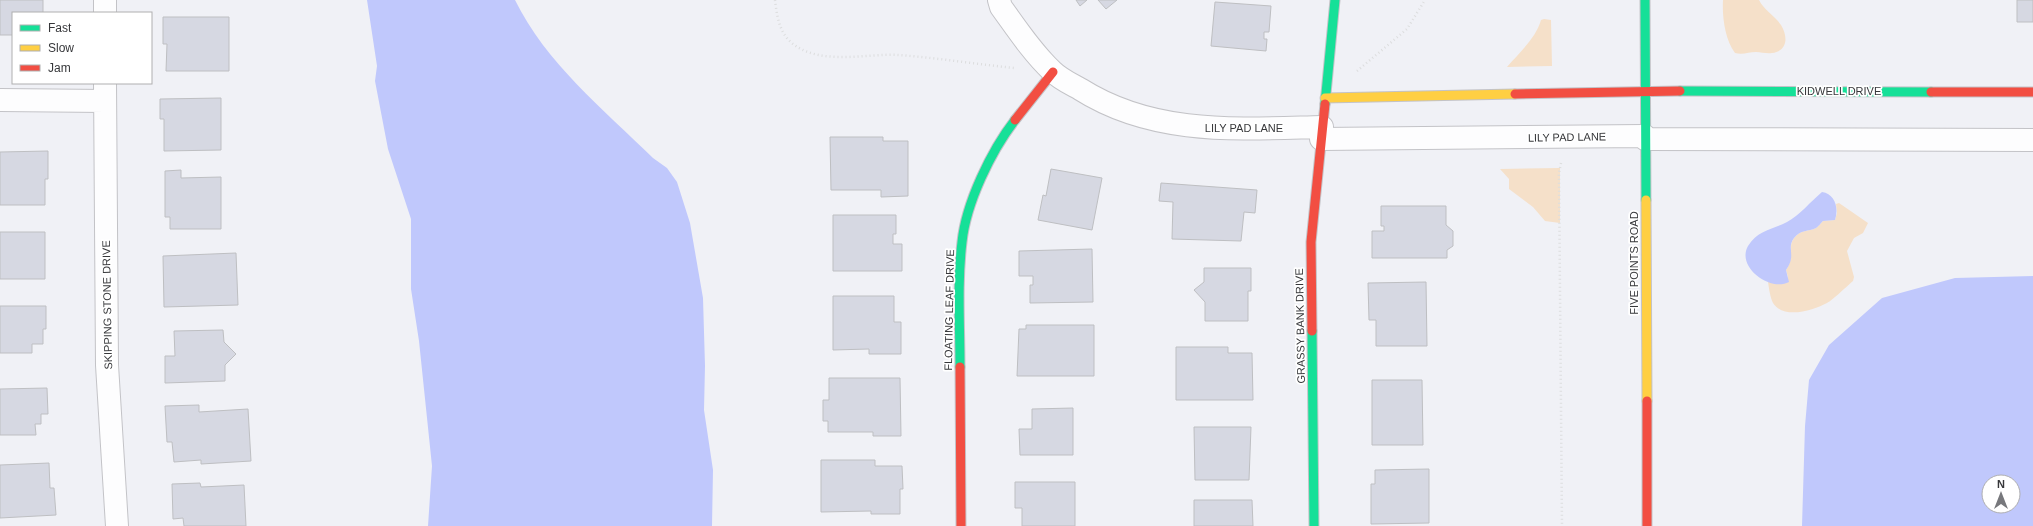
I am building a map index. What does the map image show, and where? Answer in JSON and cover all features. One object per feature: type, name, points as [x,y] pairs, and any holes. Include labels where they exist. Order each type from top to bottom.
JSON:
[{"type":"street","points":[[105,0],[105,12]]},
{"type":"street","name":"LILY PAD LANE","points":[[999,0],[1001,7],[1029,46],[1053,72],[1098,100],[1144,119],[1196,127],[1237,130],[1322,133],[1646,137]]},
{"type":"street","name":"GRASSY BANK DRIVE","points":[[1314,526],[1311,242],[1335,0]]},
{"type":"street","name":"FIVE POINTS ROAD","points":[[1645,0],[1647,526]]},
{"type":"street","name":"FLOATING LEAF DRIVE","points":[[961,526],[960,295],[962,241],[975,192],[1000,140],[1053,72]]},
{"type":"street","points":[[1325,98],[1646,90]]},
{"type":"street","name":"KIDWELL DRIVE","points":[[1646,90],[2033,92]]},
{"type":"street","points":[[0,100],[105,92]]},
{"type":"street","name":"SKIPPING STONE DRIVE","points":[[105,92],[107,365],[117,526]]},
{"type":"street","points":[[1646,137],[2033,140]]},
{"type":"path","points":[[775,0],[777,19],[783,33],[792,43],[804,50],[830,57],[898,55],[1053,72]]},
{"type":"path","points":[[1325,98],[1407,29],[1425,0]]},
{"type":"path","points":[[1562,526],[1559,173],[1566,137]]},
{"type":"shaded area","points":[[1723,0],[1759,0],[1781,25],[1785,34],[1784,46],[1777,52],[1772,53],[1735,53],[1729,42],[1725,28]]},
{"type":"shaded area","points":[[1541,20],[1551,20],[1552,66],[1507,67],[1522,51],[1539,27]]},
{"type":"shaded area","points":[[1560,168],[1560,223],[1545,221],[1533,207],[1509,189],[1509,179],[1500,169]]},
{"type":"shaded area","points":[[1839,203],[1868,223],[1863,233],[1854,238],[1847,251],[1854,277],[1853,281],[1830,301],[1821,306],[1799,312],[1784,311],[1778,308],[1772,301],[1768,282],[1787,283],[1788,277],[1786,270],[1791,257],[1791,245],[1794,238],[1802,232],[1816,228],[1823,221],[1835,220],[1837,213],[1836,204]]},
{"type":"water","points":[[367,0],[515,0],[528,23],[559,65],[615,122],[653,158],[667,168],[677,182],[690,223],[703,298],[705,366],[704,410],[713,470],[712,526],[428,526],[432,466],[419,341],[411,289],[411,219],[388,149],[375,81],[377,66]]},
{"type":"water","points":[[1822,192],[1830,196],[1835,202],[1835,220],[1823,221],[1816,228],[1802,232],[1794,238],[1791,246],[1791,260],[1786,270],[1789,282],[1773,284],[1757,276],[1747,262],[1746,254],[1748,246],[1761,233],[1781,225],[1791,219]]},
{"type":"water","points":[[2033,276],[2033,526],[1802,526],[1805,426],[1809,380],[1829,345],[1882,298],[1955,278]]},
{"type":"building","points":[[0,0],[43,0],[43,12],[12,12],[12,35],[0,35]]},
{"type":"building","points":[[1076,0],[1087,0],[1080,6]]},
{"type":"building","points":[[1098,0],[1117,0],[1106,9]]},
{"type":"building","points":[[2017,0],[2033,0],[2033,22],[2017,22]]},
{"type":"building","points":[[1215,2],[1271,6],[1269,32],[1264,32],[1264,39],[1267,39],[1266,51],[1211,46]]},
{"type":"building","points":[[163,17],[229,17],[229,71],[166,71],[167,44],[163,44]]},
{"type":"building","points":[[221,98],[221,150],[164,151],[164,119],[160,119],[160,99]]},
{"type":"building","points":[[830,137],[883,137],[883,141],[908,141],[908,196],[881,197],[881,190],[831,190]]},
{"type":"building","points":[[48,151],[48,179],[45,179],[45,205],[0,205],[0,152]]},
{"type":"building","points":[[1051,169],[1102,178],[1092,230],[1038,220],[1043,195],[1046,196]]},
{"type":"building","points":[[181,170],[181,178],[221,177],[221,229],[170,229],[170,217],[165,217],[165,171]]},
{"type":"building","points":[[1161,183],[1257,190],[1255,213],[1244,212],[1241,241],[1172,239],[1173,202],[1159,201]]},
{"type":"building","points":[[1381,206],[1446,206],[1446,225],[1453,231],[1453,246],[1447,250],[1447,258],[1372,258],[1372,231],[1384,231],[1384,226],[1381,226]]},
{"type":"building","points":[[833,215],[896,215],[896,234],[893,234],[893,244],[902,244],[902,271],[833,271]]},
{"type":"building","points":[[0,232],[45,232],[45,279],[0,279]]},
{"type":"building","points":[[1092,249],[1093,302],[1030,303],[1030,285],[1033,285],[1033,276],[1019,276],[1019,251]]},
{"type":"building","points":[[236,253],[238,305],[164,307],[163,256]]},
{"type":"building","points":[[1204,268],[1251,268],[1251,291],[1248,291],[1248,321],[1205,321],[1205,302],[1194,290],[1204,282]]},
{"type":"building","points":[[1426,282],[1427,346],[1376,346],[1376,320],[1369,320],[1368,283]]},
{"type":"building","points":[[833,296],[894,296],[894,322],[901,322],[901,354],[869,354],[869,349],[833,350]]},
{"type":"building","points":[[0,306],[46,306],[46,329],[43,329],[43,344],[32,344],[32,353],[0,353]]},
{"type":"building","points":[[1026,325],[1094,325],[1094,376],[1017,376],[1019,329],[1026,329]]},
{"type":"building","points":[[223,330],[224,342],[236,354],[225,365],[225,381],[165,383],[165,356],[175,356],[174,331]]},
{"type":"building","points":[[1176,347],[1228,347],[1228,353],[1252,353],[1253,400],[1176,400]]},
{"type":"building","points":[[829,378],[900,378],[901,436],[873,436],[873,432],[828,432],[828,421],[823,421],[823,400],[829,400]]},
{"type":"building","points":[[1372,380],[1422,380],[1423,445],[1372,445]]},
{"type":"building","points":[[47,388],[48,414],[41,414],[41,424],[35,424],[36,435],[0,435],[0,389]]},
{"type":"building","points":[[199,405],[199,412],[248,409],[251,461],[201,464],[201,460],[174,462],[172,442],[167,442],[165,406]]},
{"type":"building","points":[[1073,408],[1073,455],[1020,455],[1019,429],[1032,429],[1032,409]]},
{"type":"building","points":[[1194,427],[1251,427],[1249,480],[1195,480]]},
{"type":"building","points":[[821,460],[875,460],[875,466],[902,466],[903,489],[900,489],[900,514],[871,514],[871,511],[821,512]]},
{"type":"building","points":[[49,463],[50,488],[54,488],[56,515],[0,518],[0,465]]},
{"type":"building","points":[[1429,469],[1429,523],[1371,524],[1371,484],[1375,484],[1375,470]]},
{"type":"building","points":[[1015,482],[1075,482],[1075,526],[1022,526],[1022,508],[1015,508]]},
{"type":"building","points":[[200,483],[201,487],[244,485],[246,526],[184,526],[183,518],[173,519],[172,484]]},
{"type":"building","points":[[1194,500],[1252,500],[1253,526],[1194,526]]},
{"type":"traffic: fast","points":[[1325,104],[1335,0]]},
{"type":"traffic: fast","points":[[1645,0],[1646,200]]},
{"type":"traffic: fast","points":[[1680,91],[1931,92]]},
{"type":"traffic: fast","points":[[960,367],[960,257],[964,227],[974,194],[981,178],[997,147],[1015,120]]},
{"type":"traffic: fast","points":[[1312,331],[1314,526]]},
{"type":"traffic: slow","points":[[1325,98],[1515,94]]},
{"type":"traffic: slow","points":[[1646,200],[1647,401]]},
{"type":"traffic: jam","points":[[1015,120],[1053,72]]},
{"type":"traffic: jam","points":[[1515,94],[1680,91]]},
{"type":"traffic: jam","points":[[1931,92],[2033,92]]},
{"type":"traffic: jam","points":[[1312,331],[1311,242],[1325,104]]},
{"type":"traffic: jam","points":[[960,367],[961,526]]},
{"type":"traffic: jam","points":[[1647,401],[1647,526]]}]
